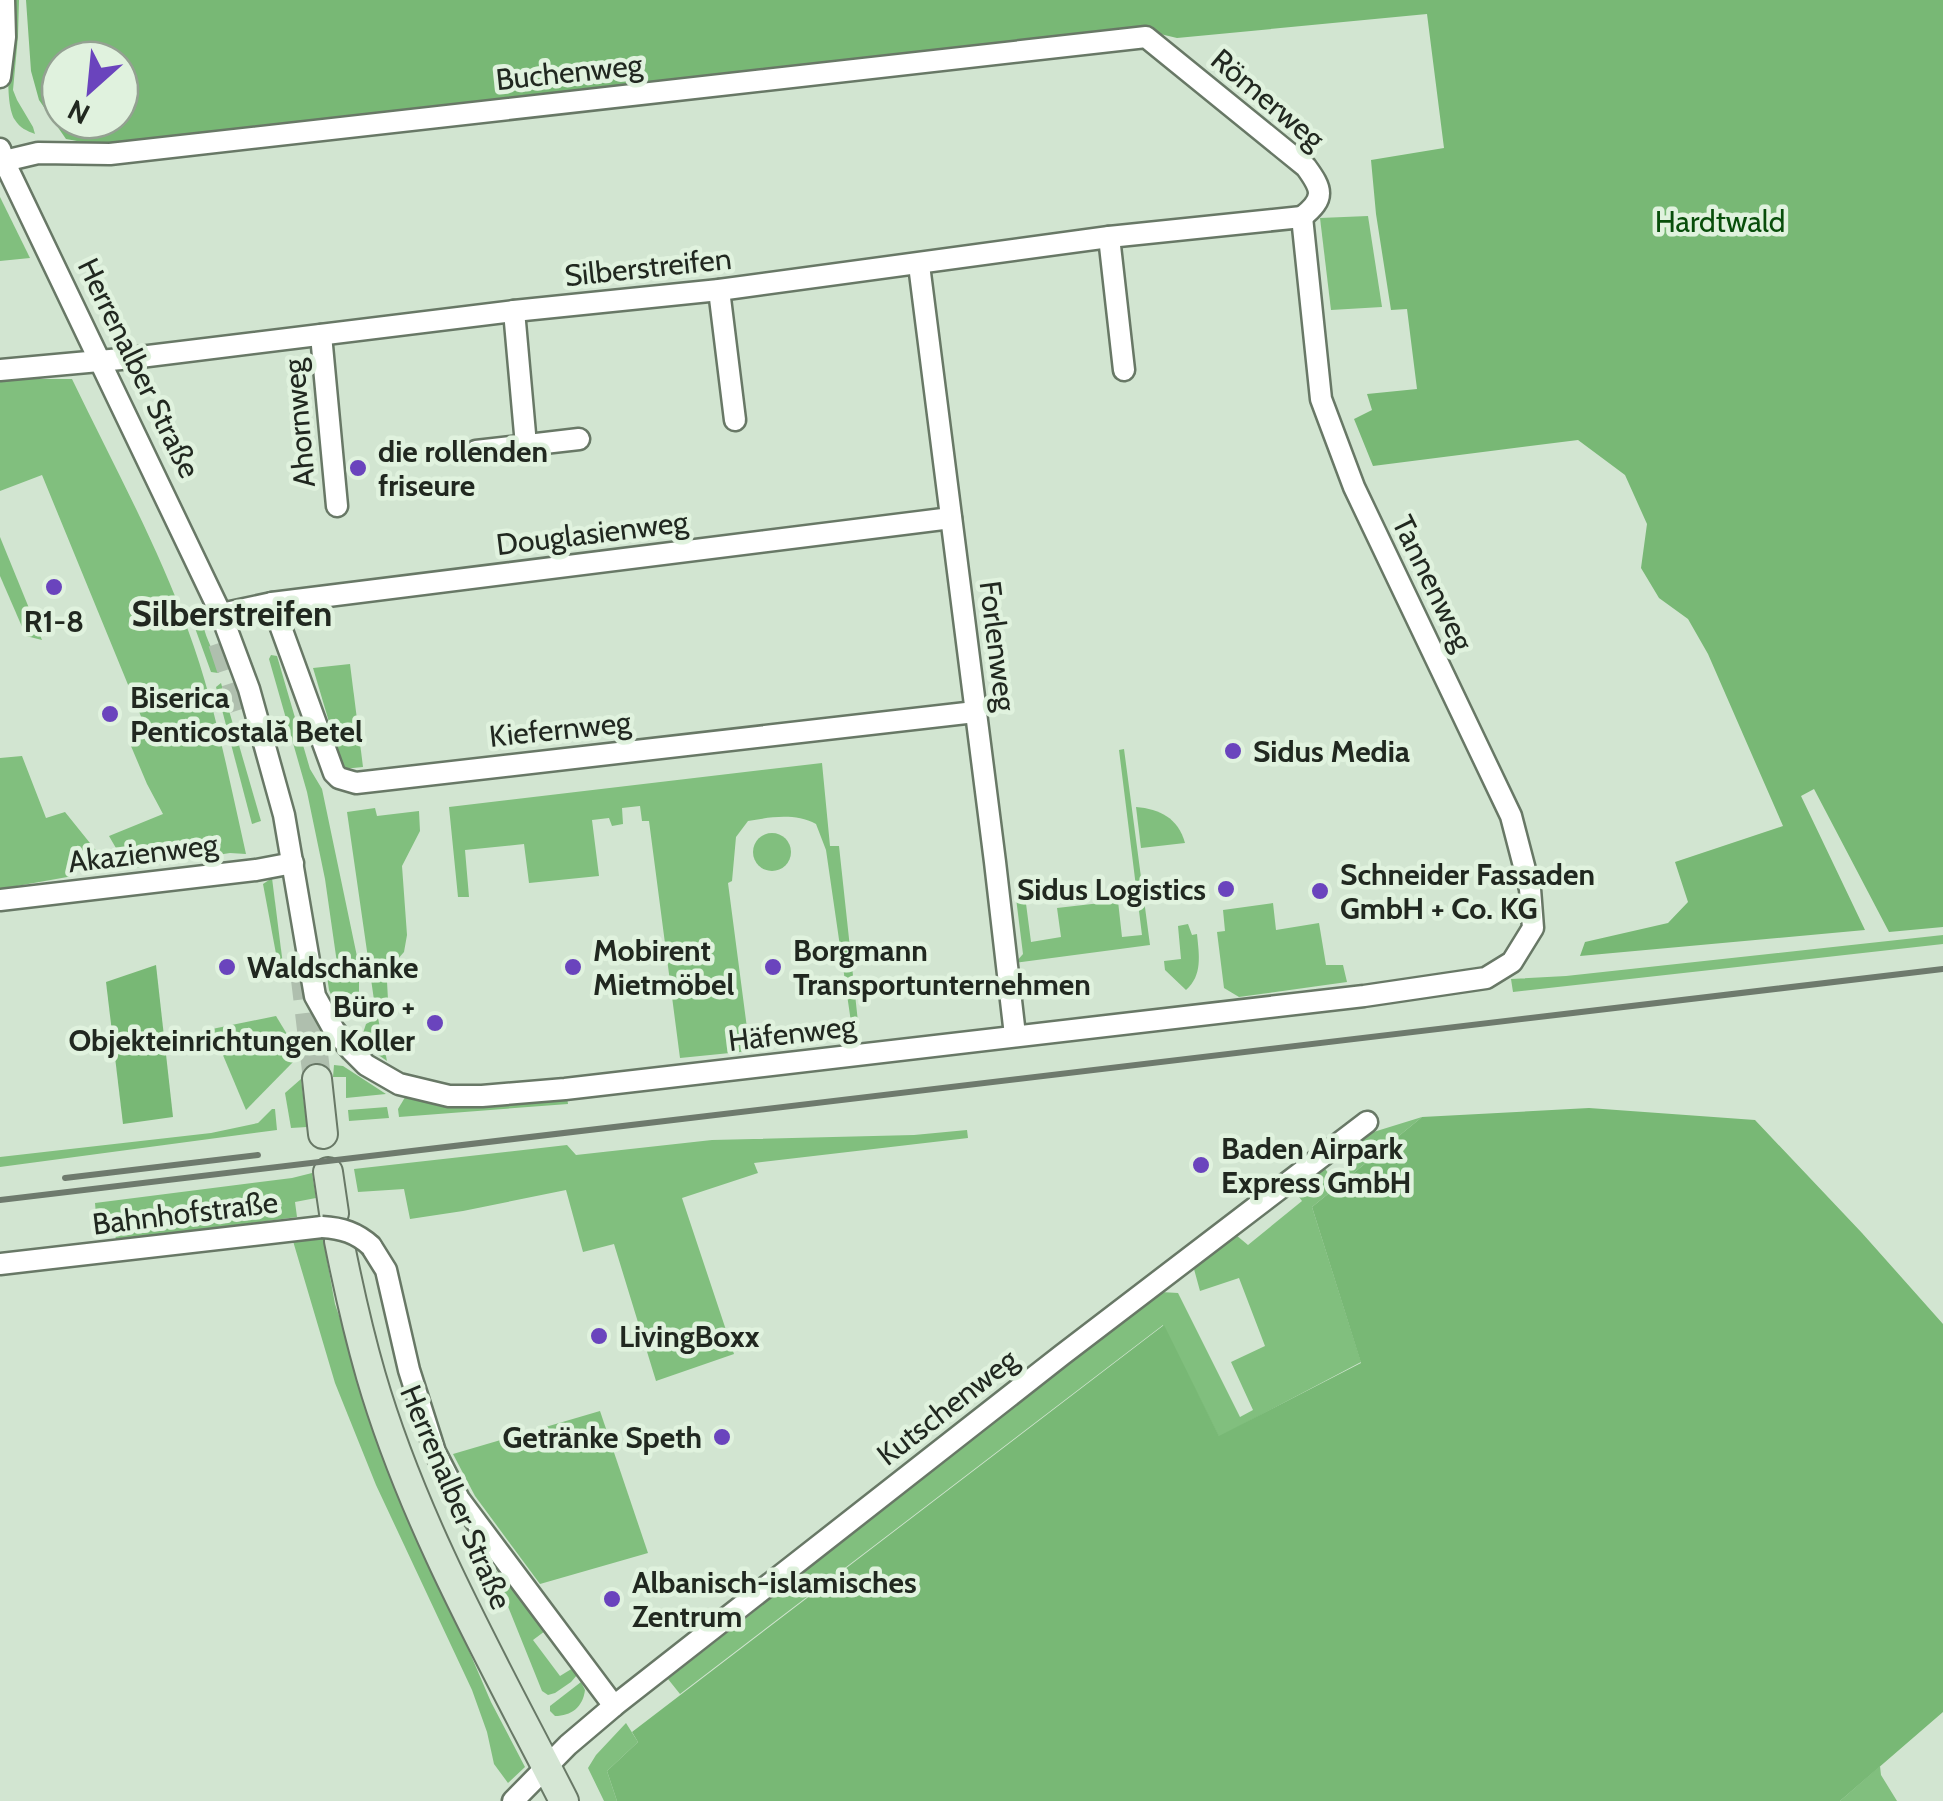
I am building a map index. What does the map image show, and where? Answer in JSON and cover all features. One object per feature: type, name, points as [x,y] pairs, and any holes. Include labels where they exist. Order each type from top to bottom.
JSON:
[{"type":"main road","points":[[317,1079],[323,1134]]},
{"type":"main road","name":"Herrenalber Straße","points":[[328,1172],[331,1227],[371,1378],[398,1452],[436,1544],[564,1801]]},
{"type":"street","points":[[0,77],[4,0]]},
{"type":"street","name":"Buchenweg","points":[[1,157],[110,154],[1146,37]]},
{"type":"street","name":"Römerweg","points":[[1146,37],[1306,167],[1320,186],[1320,194],[1313,208],[1302,217]]},
{"type":"street","name":"Herrenalber Straße","points":[[1,157],[99,361],[230,612],[284,816],[315,996],[334,1030]]},
{"type":"street","name":"Silberstreifen","points":[[0,370],[719,290],[1109,237],[1302,217]]},
{"type":"street","name":"Tannenweg","points":[[1302,217],[1321,399],[1354,488],[1511,816],[1530,889],[1533,928],[1512,962]]},
{"type":"street","points":[[1109,237],[1124,370]]},
{"type":"street","name":"Forlenweg","points":[[919,265],[1015,1035]]},
{"type":"street","points":[[719,290],[735,420]]},
{"type":"street","points":[[514,311],[526,446]]},
{"type":"street","name":"Ahornweg","points":[[321,334],[337,506]]},
{"type":"street","points":[[476,451],[578,439]]},
{"type":"street","name":"Douglasienweg","points":[[230,612],[272,603],[952,518]]},
{"type":"street","name":"Kiefernweg","points":[[272,603],[334,773],[356,783],[975,712]]},
{"type":"street","name":"Akazienweg","points":[[0,900],[292,863]]},
{"type":"street","name":"Häfenweg","points":[[334,1030],[366,1065],[399,1084],[448,1096],[482,1096],[1364,996],[1486,978],[1512,962]]},
{"type":"street","name":"Kutschenweg","points":[[546,1766],[614,1706],[1367,1122]]},
{"type":"street","name":"Bahnhofstraße","points":[[0,1264],[331,1227],[346,1230],[371,1246]]},
{"type":"street","name":"Herrenalber Straße","points":[[371,1246],[386,1270],[409,1370],[435,1452],[459,1500],[614,1706]]},
{"type":"street","points":[[514,1801],[546,1766]]},
{"type":"green space","points":[[14,0],[19,0],[13,90],[35,134],[19,125],[11,110],[9,62]]},
{"type":"green space","name":"Hardtwald","points":[[26,0],[1943,0],[1943,927],[1889,932],[1814,789],[1801,796],[1865,930],[1580,956],[1585,942],[1668,923],[1688,902],[1675,862],[1783,826],[1708,654],[1688,619],[1659,598],[1641,568],[1647,524],[1625,475],[1578,440],[1373,466],[1354,419],[1372,410],[1367,394],[1417,389],[1407,309],[1391,310],[1371,160],[1444,148],[1427,14],[1177,38],[1135,28],[110,147],[72,140],[140,140],[140,40],[40,40],[39,100],[31,71]]},
{"type":"green space","points":[[0,197],[30,258],[0,261]]},
{"type":"green space","points":[[1368,216],[1382,307],[1331,310],[1320,218]]},
{"type":"green space","points":[[72,379],[148,535],[176,598],[206,685],[246,854],[230,853],[128,869],[109,836],[163,814],[128,739],[147,731],[42,475],[0,491],[0,381]]},
{"type":"green space","points":[[0,537],[42,640],[26,636],[0,576]]},
{"type":"green space","points":[[203,624],[221,670],[218,673],[211,672],[195,628]]},
{"type":"green space","points":[[271,655],[277,656],[310,769],[322,789],[359,966],[338,970],[307,792]]},
{"type":"green space","points":[[350,664],[363,767],[343,769],[313,668]]},
{"type":"green space","points":[[221,683],[261,821],[252,824],[216,687]]},
{"type":"green space","points":[[1124,749],[1150,945],[1015,963],[1023,954],[1016,898],[1025,896],[1031,942],[1061,937],[1057,908],[1118,901],[1122,937],[1142,935],[1119,750]]},
{"type":"green space","points":[[22,756],[46,818],[65,812],[98,853],[73,867],[73,876],[0,889],[0,758]]},
{"type":"green space","points":[[822,763],[830,846],[839,846],[858,1022],[851,1022],[826,850],[816,824],[800,818],[748,821],[736,837],[732,881],[728,883],[750,1051],[680,1058],[649,821],[642,821],[640,806],[622,808],[623,824],[612,826],[609,818],[592,820],[599,876],[529,883],[524,844],[465,850],[469,897],[458,897],[449,807]]},
{"type":"green space","points":[[1136,807],[1167,816],[1178,827],[1185,843],[1141,848]]},
{"type":"green space","points":[[375,808],[377,816],[419,811],[420,831],[402,866],[407,935],[404,952],[397,960],[386,963],[388,1000],[374,1000],[347,812]]},
{"type":"green space","points":[[772,833],[786,838],[791,852],[786,866],[772,871],[758,866],[753,852],[758,838]]},
{"type":"green space","points":[[272,878],[284,973],[280,975],[263,884]]},
{"type":"green space","points":[[1273,903],[1276,930],[1319,923],[1326,965],[1343,965],[1347,982],[1239,997],[1224,988],[1217,932],[1225,931],[1223,910]]},
{"type":"green space","points":[[1188,924],[1192,935],[1197,934],[1199,957],[1195,978],[1186,990],[1165,970],[1164,961],[1181,959],[1178,926]]},
{"type":"green space","points":[[1943,935],[1943,944],[1513,992],[1511,979],[1566,976]]},
{"type":"green space","points":[[156,965],[173,1117],[123,1124],[106,982]]},
{"type":"green space","points":[[359,970],[356,1005],[350,1014],[340,1014],[327,976]]},
{"type":"green space","points":[[276,1016],[293,1044],[294,1061],[246,1110],[212,1029]]},
{"type":"green space","points":[[378,1018],[387,1061],[362,1036],[366,1024]]},
{"type":"green space","points":[[334,1065],[343,1066],[386,1094],[346,1098],[346,1077],[333,1077]]},
{"type":"green space","points":[[301,1079],[307,1127],[291,1128],[285,1093]]},
{"type":"green space","points":[[407,1094],[567,1097],[568,1104],[399,1117],[398,1109]]},
{"type":"green space","points":[[387,1107],[389,1118],[349,1121],[348,1110]]},
{"type":"green space","points":[[1589,1108],[1755,1120],[1943,1324],[1943,1712],[1840,1801],[617,1801],[607,1771],[638,1742],[632,1732],[1164,1325],[1219,1436],[1361,1363],[1312,1207],[1422,1117]]},
{"type":"green space","points":[[272,1109],[277,1130],[0,1167],[0,1157],[211,1133],[258,1123]]},
{"type":"green space","points":[[1422,1117],[1312,1207],[1361,1362],[1219,1437],[1163,1325],[680,1694],[668,1679],[1161,1292],[1178,1293],[1240,1417],[1253,1410],[1231,1362],[1265,1346],[1239,1278],[1200,1291],[1194,1269],[1236,1235],[1248,1245],[1302,1201],[1294,1190],[1324,1167],[1332,1179],[1363,1155],[1355,1142],[1367,1134]]},
{"type":"green space","points":[[967,1130],[968,1138],[754,1163],[758,1173],[682,1198],[734,1354],[656,1381],[614,1244],[583,1252],[566,1190],[410,1219],[404,1189],[358,1192],[354,1169],[567,1145],[576,1155],[712,1140]]},
{"type":"green space","points":[[312,1173],[316,1198],[295,1202],[297,1217],[116,1241],[113,1214],[96,1215],[95,1203]]},
{"type":"green space","points":[[323,1238],[335,1304],[392,1472],[491,1702],[525,1767],[508,1783],[494,1764],[472,1690],[376,1485],[335,1383],[293,1241]]},
{"type":"green space","points":[[600,1411],[648,1553],[540,1584],[475,1496],[453,1454]]},
{"type":"green space","points":[[468,1534],[545,1631],[533,1640],[560,1676],[573,1668],[578,1674],[555,1693],[548,1695],[542,1691],[507,1604],[468,1541]]},
{"type":"green space","points":[[581,1682],[585,1690],[579,1706],[555,1716],[550,1706]]},
{"type":"green space","points":[[626,1723],[638,1742],[607,1771],[617,1801],[604,1801],[588,1768]]},
{"type":"green space","points":[[1880,1766],[1881,1775],[1897,1801],[1840,1801]]},
{"type":"tunnel","points":[[222,642],[254,739]]},
{"type":"tunnel","points":[[304,971],[317,1079]]},
{"type":"railway","points":[[0,1200],[1943,969]]},
{"type":"railway","points":[[65,1178],[258,1155]]},
{"type":"place","name":"die rollenden friseure","points":[[358,468]]},
{"type":"place","name":"R1-8","points":[[54,587]]},
{"type":"place","name":"Biserica Penticostală Betel","points":[[110,714]]},
{"type":"place","name":"Sidus Media","points":[[1233,751]]},
{"type":"place","name":"Sidus Logistics","points":[[1226,889]]},
{"type":"place","name":"Schneider Fassaden GmbH + Co. KG","points":[[1320,891]]},
{"type":"place","name":"Waldschänke","points":[[227,967]]},
{"type":"place","name":"Mobirent Mietmöbel","points":[[573,967]]},
{"type":"place","name":"Borgmann Transportunternehmen","points":[[773,967]]},
{"type":"place","name":"Büro + Objekteinrichtungen Koller","points":[[435,1023]]},
{"type":"place","name":"Baden Airpark Express GmbH","points":[[1201,1165]]},
{"type":"place","name":"LivingBoxx","points":[[599,1336]]},
{"type":"place","name":"Getränke Speth","points":[[722,1437]]},
{"type":"place","name":"Albanisch-islamisches Zentrum","points":[[612,1599]]},
{"type":"district","name":"Silberstreifen","points":[[232,613]]}]
